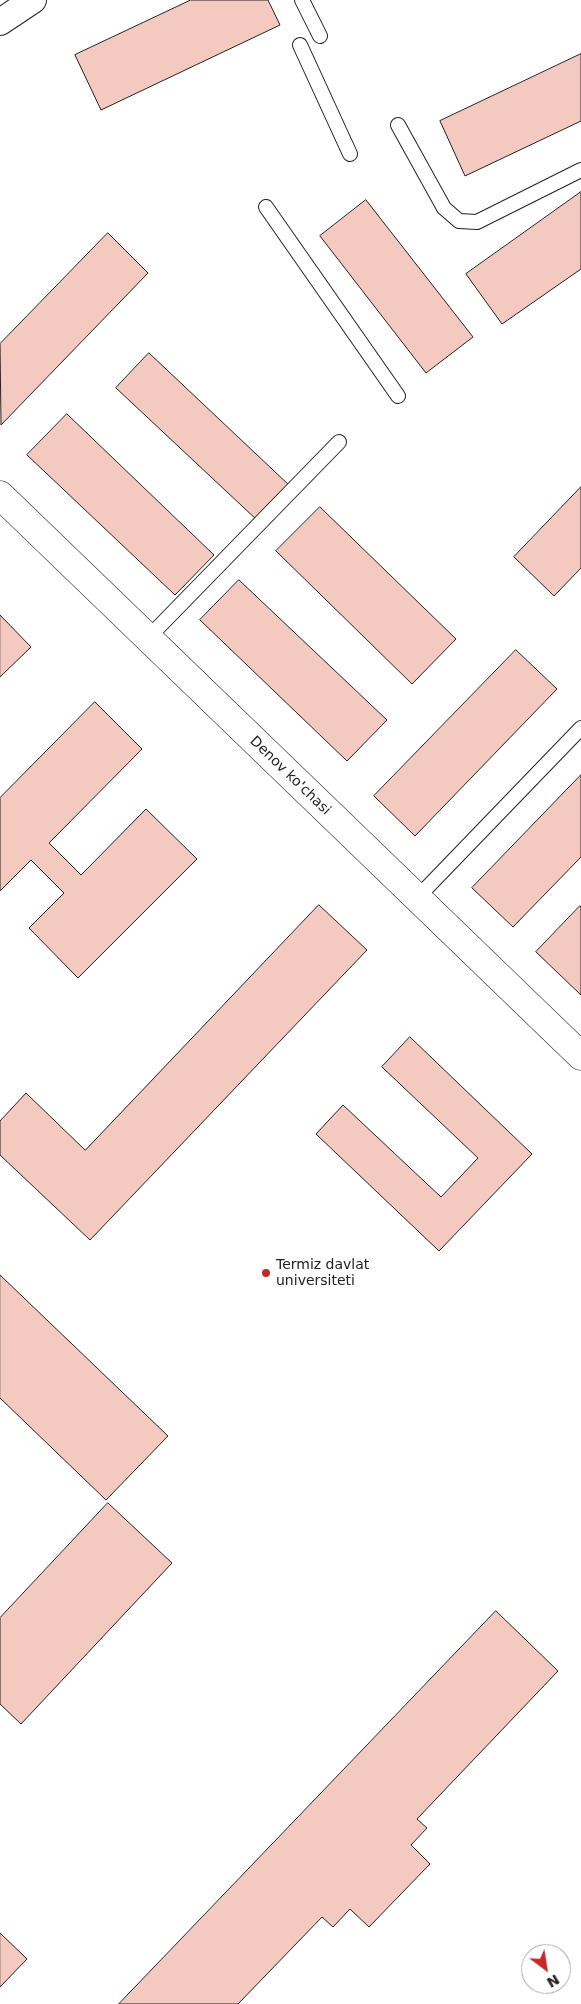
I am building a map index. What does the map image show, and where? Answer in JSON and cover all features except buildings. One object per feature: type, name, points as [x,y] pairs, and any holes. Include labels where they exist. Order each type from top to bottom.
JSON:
[{"type":"street","points":[[0,22],[33,0]]},
{"type":"street","name":"Denov ko'chasi","points":[[0,495],[581,1056]]},
{"type":"lane","points":[[302,0],[320,36]]},
{"type":"lane","points":[[300,45],[350,154]]},
{"type":"lane","points":[[398,125],[444,208],[459,221],[478,222],[581,170]]},
{"type":"lane","points":[[266,207],[398,396]]},
{"type":"lane","points":[[148,638],[339,442]]},
{"type":"lane","points":[[417,898],[581,728]]},
{"type":"place","name":"Termiz davlat universiteti","points":[[266,1273]]}]
